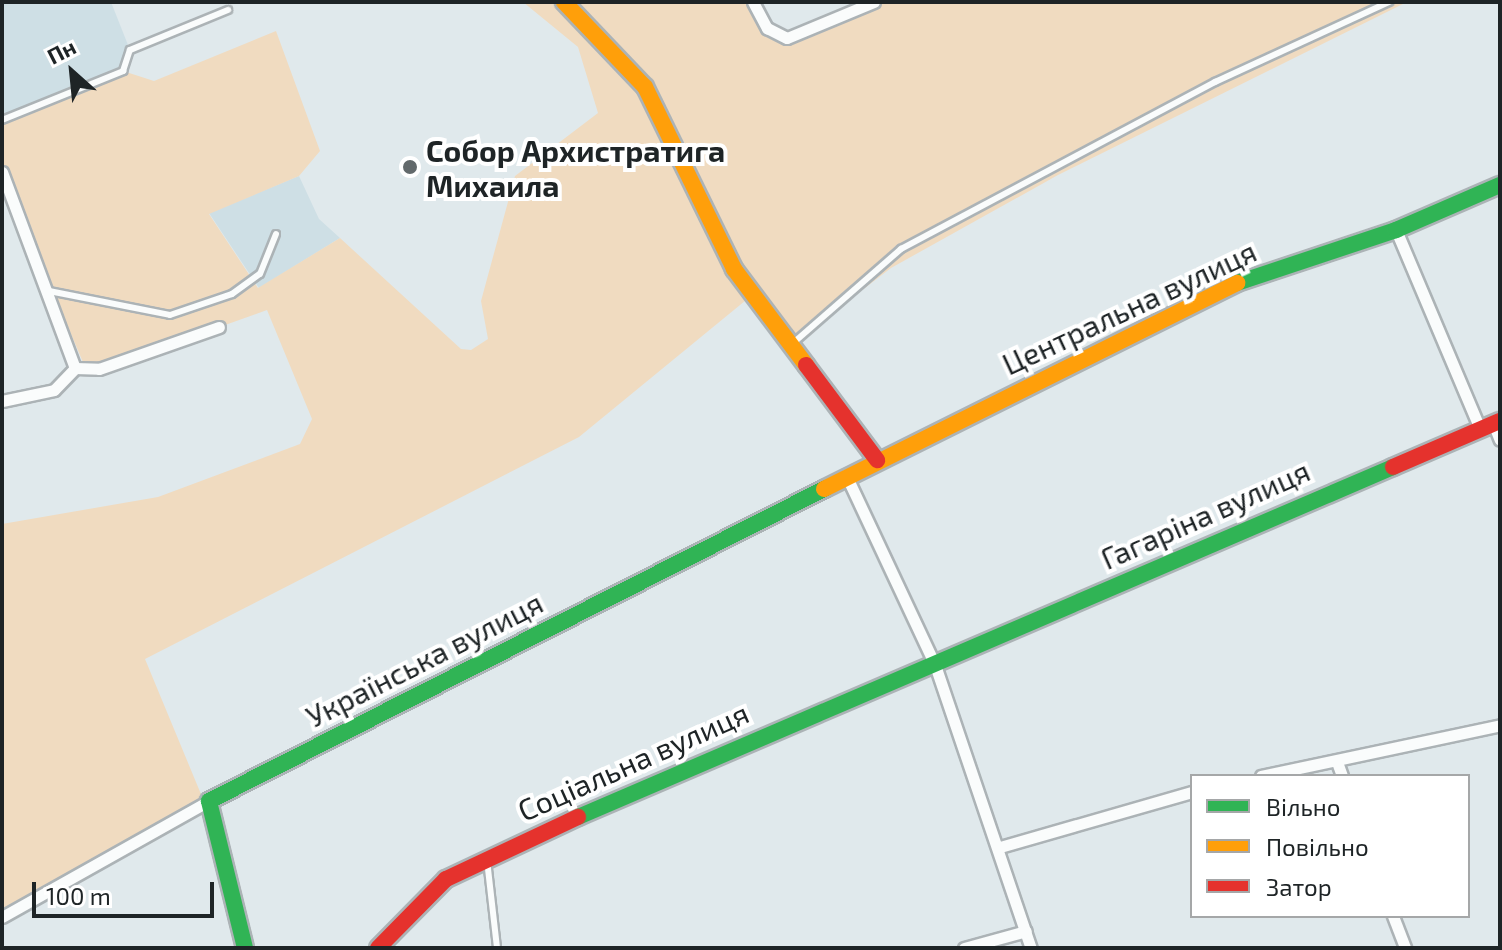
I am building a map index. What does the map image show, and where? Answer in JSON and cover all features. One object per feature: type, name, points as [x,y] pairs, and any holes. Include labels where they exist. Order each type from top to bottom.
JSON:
[{"type":"street","points":[[564,2],[645,87],[718,242],[789,346],[877,460]]},
{"type":"street","points":[[753,2],[767,28],[787,38],[874,2]]},
{"type":"street","points":[[2,172],[49,291],[75,368]]},
{"type":"street","name":"Центральна вулиця","points":[[877,460],[1226,286],[1396,230],[1500,185]]},
{"type":"street","points":[[2,206],[15,203]]},
{"type":"street","points":[[1396,230],[1500,440]]},
{"type":"street","points":[[2,401],[54,390],[75,368],[99,369],[219,327]]},
{"type":"street","name":"Гагаріна вулиця","points":[[935,665],[1490,423]]},
{"type":"street","name":"Українська вулиця","points":[[2,917],[209,801],[877,460]]},
{"type":"street","points":[[846,475],[935,665],[1000,847],[1031,948]]},
{"type":"street","name":"Соціальна вулиця","points":[[378,948],[446,879],[486,856],[935,665]]},
{"type":"street","points":[[1272,774],[1500,725]]},
{"type":"street","points":[[1337,762],[1341,774]]},
{"type":"street","points":[[1000,847],[1190,793]]},
{"type":"street","points":[[209,801],[245,948]]},
{"type":"street","points":[[1394,918],[1405,948]]},
{"type":"street","points":[[964,948],[1026,931]]},
{"type":"lane","points":[[789,346],[901,249],[1215,82],[1389,2]]},
{"type":"lane","points":[[2,120],[123,71],[130,50],[228,10]]},
{"type":"lane","points":[[49,291],[170,315],[232,294],[260,274],[276,234]]},
{"type":"lane","points":[[486,856],[497,948]]},
{"type":"shaded area","points":[[2,2],[111,2],[130,50],[123,71],[2,120]]},
{"type":"shaded area","points":[[523,2],[753,2],[767,28],[787,38],[874,2],[1407,2],[1058,175],[891,268],[789,346],[751,296],[579,437],[145,659],[203,799],[2,911],[2,524],[158,497],[300,444],[312,419],[267,310],[88,374],[2,172],[2,120],[123,71],[154,81],[276,31],[320,151],[299,176],[209,214],[258,288],[340,238],[461,349],[471,350],[488,339],[481,301],[515,176],[598,113],[578,47]]},
{"type":"shaded area","points":[[299,176],[319,219],[340,238],[259,288],[209,213]]},
{"type":"traffic: fast","points":[[1237,283],[1396,230],[1500,185]]},
{"type":"traffic: fast","points":[[578,817],[1393,467]]},
{"type":"traffic: fast","points":[[245,948],[209,801],[824,489]]},
{"type":"traffic: slow","points":[[564,2],[645,87],[734,269],[806,365]]},
{"type":"traffic: slow","points":[[824,489],[1237,283]]},
{"type":"traffic: jam","points":[[806,365],[877,460]]},
{"type":"traffic: jam","points":[[1393,467],[1500,421]]},
{"type":"traffic: jam","points":[[378,948],[446,879],[578,817]]},
{"type":"place","name":"Собор Архистратига Михаила","points":[[410,167]]}]
